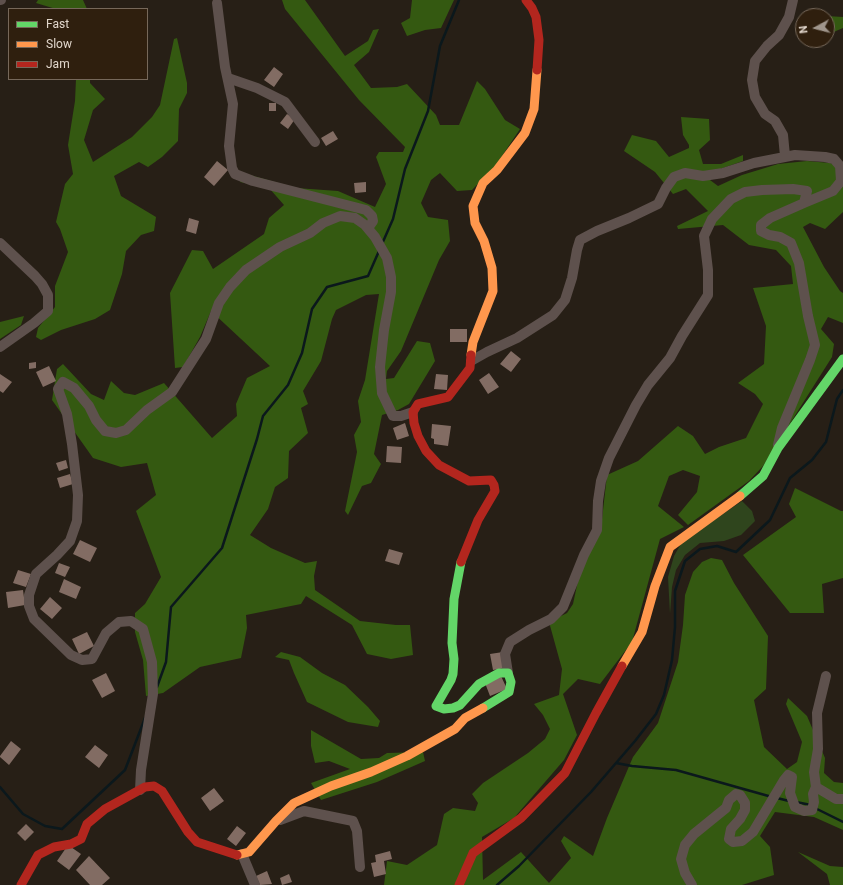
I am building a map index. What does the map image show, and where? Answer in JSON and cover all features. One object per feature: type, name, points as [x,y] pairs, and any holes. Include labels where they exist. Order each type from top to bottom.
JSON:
[{"type":"street","points":[[508,673],[499,672],[489,677],[479,684],[460,705],[453,708],[444,709],[436,706],[453,674],[454,659],[452,643],[452,618],[461,560],[478,520],[495,491],[491,480],[469,481],[439,465],[426,451],[418,436],[414,423],[413,412],[418,404],[448,397],[470,368],[473,342],[493,291],[492,268],[484,241],[475,223],[473,206],[483,183],[497,170],[525,133],[534,109],[539,40],[536,17],[526,0]]},
{"type":"street","points":[[785,156],[783,135],[775,121],[765,114],[755,97],[752,80],[755,61],[767,46],[779,35],[789,17],[793,0]]},
{"type":"street","points":[[219,1],[228,78],[233,104],[229,146],[232,168],[235,174],[366,210],[372,216],[373,221],[368,228]]},
{"type":"street","points":[[228,78],[257,88],[285,102],[315,142]]},
{"type":"street","points":[[471,361],[517,338],[553,315],[565,300],[572,278],[580,240],[658,204],[666,188],[674,177],[685,173],[703,176],[723,174],[754,163],[785,156],[795,155],[834,159],[840,166],[841,181],[833,191],[770,218],[762,225],[761,230],[769,235],[780,237],[791,243],[799,263],[808,316],[815,345],[782,428],[778,448]]},
{"type":"street","points":[[21,885],[38,855],[54,847],[71,844],[81,839],[87,824],[105,809],[146,787],[154,786],[162,791],[188,832],[197,842],[237,855],[249,852],[276,821],[294,804],[331,786],[371,772],[407,756],[455,729],[465,718],[509,692],[511,682],[505,654],[510,642],[550,619],[564,607],[584,555],[597,530],[598,502],[601,480],[609,458],[648,385],[670,358],[708,295],[708,270],[704,236],[712,218],[731,199],[745,192],[776,189],[807,191],[804,203]]},
{"type":"street","points":[[140,790],[141,770],[153,694],[152,662],[143,629],[131,621],[119,622],[106,633],[92,658],[82,660],[71,655],[34,619],[29,606],[29,595],[36,574],[57,556],[70,541],[77,521],[78,495],[72,444],[67,414],[58,389],[63,382],[74,388],[89,406],[96,420],[104,431],[116,433],[126,430],[147,410],[172,392],[206,339],[219,303],[230,287],[246,270],[280,247],[310,233],[323,223],[340,216],[355,218],[368,228],[382,247],[387,258],[391,277],[391,292],[384,330],[380,367],[382,393],[393,416],[401,416],[413,412]]},
{"type":"street","points":[[0,243],[42,284],[48,295],[48,311],[0,347]]},
{"type":"street","points":[[460,885],[474,854],[521,818],[566,773],[596,713],[642,632],[655,586],[670,547],[752,486],[763,476],[778,448],[837,365],[843,359]]},
{"type":"street","points":[[692,885],[685,873],[681,859],[685,845],[694,834],[726,808],[729,800],[736,794],[740,796],[745,803],[745,810],[740,819],[731,829],[728,839],[733,842],[742,841],[753,832],[788,775],[792,777],[790,792],[795,807],[804,811],[812,810],[814,802],[813,794],[816,788],[814,772],[818,750],[817,713],[826,676]]},
{"type":"street","points":[[816,788],[836,799],[843,799]]},
{"type":"street","points":[[276,821],[304,811],[353,821],[357,831],[360,867]]},
{"type":"street","points":[[242,854],[255,885]]},
{"type":"green space","points":[[38,0],[83,0],[87,8],[53,8],[36,3]]},
{"type":"green space","points":[[282,0],[305,0],[345,56],[368,41],[373,30],[379,29],[369,52],[354,65],[371,88],[397,87],[407,84],[436,115],[440,125],[459,125],[477,81],[485,89],[505,120],[520,129],[496,165],[472,190],[457,191],[440,173],[431,180],[421,203],[428,217],[448,220],[450,241],[439,260],[401,351],[387,371],[386,379],[394,378],[417,341],[430,343],[435,361],[409,404],[398,410],[382,415],[374,454],[381,464],[371,483],[362,486],[348,515],[345,511],[357,452],[354,435],[361,422],[358,401],[365,380],[379,294],[366,295],[336,310],[332,319],[321,361],[303,391],[308,404],[301,408],[308,433],[289,451],[288,478],[275,487],[268,509],[250,535],[271,548],[305,563],[317,561],[314,576],[315,590],[360,621],[410,625],[413,655],[391,659],[367,654],[352,625],[306,596],[301,604],[246,615],[247,628],[241,658],[200,667],[163,693],[146,696],[143,660],[135,632],[135,613],[145,604],[161,577],[136,511],[156,495],[147,463],[121,467],[93,458],[52,400],[57,369],[63,364],[91,394],[104,400],[111,381],[124,393],[135,395],[164,383],[212,438],[237,416],[236,404],[247,378],[270,366],[211,311],[200,337],[183,367],[175,368],[170,293],[192,250],[203,251],[213,269],[264,234],[269,218],[284,205],[269,188],[240,182],[243,173],[296,188],[338,191],[375,207],[386,184],[376,157],[379,152],[403,152],[405,147],[359,100],[285,9]]},
{"type":"green space","points":[[412,0],[454,0],[441,28],[425,30],[407,36],[401,23],[410,18]]},
{"type":"green space","points":[[835,16],[843,17],[843,28],[835,31]]},
{"type":"green space","points":[[177,38],[187,83],[187,93],[179,109],[178,141],[162,157],[148,167],[139,162],[114,176],[121,196],[156,217],[154,231],[141,235],[126,251],[122,274],[110,310],[95,319],[61,330],[41,340],[36,337],[38,328],[55,307],[55,286],[68,252],[56,222],[65,184],[73,174],[68,145],[75,101],[76,80],[90,80],[90,83],[105,99],[93,110],[84,140],[93,162],[132,137],[152,117],[160,105],[174,39]]},
{"type":"green space","points":[[681,117],[709,119],[710,140],[699,150],[703,164],[721,164],[743,155],[743,161],[720,169],[710,180],[718,186],[742,175],[778,164],[807,161],[830,163],[843,167],[843,212],[825,229],[810,223],[803,227],[824,267],[840,291],[843,293],[843,323],[828,317],[821,329],[834,344],[832,357],[763,466],[749,481],[688,525],[678,515],[697,492],[700,476],[683,470],[669,476],[658,506],[684,527],[660,539],[632,642],[600,684],[578,679],[563,694],[577,735],[564,760],[514,818],[482,837],[483,880],[521,852],[549,883],[571,858],[561,841],[564,836],[593,856],[607,818],[633,757],[658,723],[678,662],[685,595],[693,572],[702,562],[711,558],[722,560],[734,583],[768,636],[766,689],[754,700],[764,747],[787,769],[797,762],[802,742],[786,704],[788,698],[807,716],[825,758],[824,773],[834,782],[843,783],[843,830],[814,817],[775,812],[760,836],[770,847],[774,875],[742,885],[384,885],[387,861],[407,865],[437,845],[444,814],[453,808],[475,811],[478,803],[472,794],[483,783],[528,753],[545,739],[550,729],[543,715],[534,704],[559,695],[562,669],[549,622],[567,613],[573,604],[579,576],[601,528],[607,475],[638,461],[678,426],[693,436],[705,454],[719,447],[746,438],[763,404],[755,394],[738,383],[764,364],[766,326],[753,288],[793,284],[791,266],[776,250],[749,245],[723,225],[678,229],[677,226],[708,211],[686,189],[673,194],[655,172],[624,151],[632,135],[656,141],[669,157],[689,148],[689,145],[683,135]]},
{"type":"green space","points":[[24,316],[21,325],[0,339],[0,322]]},
{"type":"green space","points":[[795,488],[843,511],[843,578],[822,584],[824,613],[790,613],[743,555],[796,517],[789,504]]},
{"type":"green space","points":[[742,501],[752,511],[755,521],[741,535],[724,541],[700,543],[685,555],[676,570],[672,587],[670,614],[668,577],[674,556],[682,542]]},
{"type":"green space","points":[[281,652],[300,657],[322,673],[345,685],[380,721],[378,727],[348,722],[307,702],[289,660],[275,657]]},
{"type":"green space","points":[[311,730],[361,759],[379,758],[387,753],[423,752],[425,761],[377,782],[321,800],[311,783],[350,769],[329,761],[315,763],[311,746]]},
{"type":"green space","points":[[798,852],[830,866],[843,867],[843,885],[830,885],[827,874]]},
{"type":"building","points":[[274,67],[283,74],[274,87],[264,80]]},
{"type":"building","points":[[269,103],[276,103],[276,111],[269,111]]},
{"type":"building","points":[[287,114],[295,119],[288,129],[280,123]]},
{"type":"building","points":[[333,131],[338,139],[326,146],[321,138]]},
{"type":"building","points":[[217,161],[228,170],[214,186],[204,177]]},
{"type":"building","points":[[366,182],[366,192],[355,193],[354,183]]},
{"type":"building","points":[[189,218],[199,221],[196,234],[186,231]]},
{"type":"building","points":[[450,329],[467,329],[467,342],[450,342]]},
{"type":"building","points":[[511,351],[521,359],[511,372],[500,364]]},
{"type":"building","points":[[36,362],[36,368],[29,369],[29,363]]},
{"type":"building","points":[[49,366],[56,381],[43,387],[36,372]]},
{"type":"building","points":[[489,373],[499,387],[488,394],[479,380]]},
{"type":"building","points":[[0,374],[12,382],[3,393],[0,391]]},
{"type":"building","points":[[436,374],[448,375],[447,390],[434,389]]},
{"type":"building","points":[[405,423],[409,436],[397,440],[393,428]]},
{"type":"building","points":[[432,424],[451,426],[448,446],[434,444],[434,439],[431,438]]},
{"type":"building","points":[[387,446],[402,447],[401,463],[386,462]]},
{"type":"building","points":[[66,460],[68,468],[59,471],[56,463]]},
{"type":"building","points":[[70,474],[73,484],[60,488],[57,478]]},
{"type":"building","points":[[80,540],[97,548],[90,562],[73,554]]},
{"type":"building","points":[[389,549],[403,553],[399,565],[385,561]]},
{"type":"building","points":[[59,563],[70,567],[65,577],[55,573]]},
{"type":"building","points":[[18,570],[31,574],[26,587],[13,583]]},
{"type":"building","points":[[64,579],[81,587],[76,599],[59,592]]},
{"type":"building","points":[[23,590],[25,605],[8,608],[6,592]]},
{"type":"building","points":[[50,597],[62,608],[52,619],[40,609]]},
{"type":"building","points":[[87,632],[94,646],[79,654],[72,639]]},
{"type":"building","points":[[503,652],[505,668],[493,670],[490,654]]},
{"type":"building","points":[[106,673],[115,691],[102,698],[92,680]]},
{"type":"building","points":[[501,676],[507,689],[490,696],[485,683]]},
{"type":"building","points":[[11,741],[21,749],[9,765],[0,756]]},
{"type":"building","points":[[95,745],[108,755],[99,768],[85,757]]},
{"type":"building","points":[[214,788],[224,801],[210,811],[201,798]]},
{"type":"building","points":[[26,824],[34,832],[25,841],[17,833]]},
{"type":"building","points":[[237,826],[246,833],[236,846],[227,839]]},
{"type":"building","points":[[68,845],[81,854],[69,870],[57,861]]},
{"type":"building","points":[[390,851],[392,859],[384,861],[386,874],[374,877],[371,863],[376,862],[375,855]]},
{"type":"building","points":[[89,856],[110,878],[102,885],[90,885],[76,870]]},
{"type":"building","points":[[267,871],[272,884],[260,885],[256,876]]},
{"type":"building","points":[[289,874],[292,882],[282,885],[280,878]]},
{"type":"waterway","points":[[382,244],[393,219],[405,169],[428,111],[440,46],[459,0]]},
{"type":"waterway","points":[[157,687],[166,662],[171,607],[222,548],[263,416],[288,385],[302,353],[312,309],[327,287],[368,276],[379,251]]},
{"type":"waterway","points":[[497,885],[519,866],[591,792],[656,714],[664,695],[672,660],[675,627],[675,591],[685,561],[700,549],[717,546],[736,552],[770,520],[790,478],[812,460],[826,442],[837,399],[843,390]]},
{"type":"waterway","points":[[0,787],[23,814],[45,826],[62,829],[125,770],[145,718]]},
{"type":"waterway","points":[[616,763],[676,770],[772,797]]},
{"type":"waterway","points":[[777,798],[789,801]]},
{"type":"waterway","points":[[796,802],[811,805]]},
{"type":"waterway","points":[[815,808],[843,822]]},
{"type":"traffic: fast","points":[[740,496],[763,476],[778,448],[843,359]]},
{"type":"traffic: fast","points":[[461,562],[454,599],[452,643],[454,659],[453,674],[436,706],[444,709],[453,708],[460,705],[479,684],[499,673],[508,673],[511,682],[509,692],[483,708]]},
{"type":"traffic: slow","points":[[471,355],[473,342],[493,291],[492,268],[484,241],[475,223],[473,206],[483,183],[497,170],[525,133],[534,109],[537,70]]},
{"type":"traffic: slow","points":[[622,666],[642,632],[655,586],[670,547],[740,496]]},
{"type":"traffic: slow","points":[[237,855],[249,852],[294,803],[331,786],[371,772],[407,756],[455,729],[465,718],[483,708]]},
{"type":"traffic: jam","points":[[526,0],[536,17],[539,40],[537,70]]},
{"type":"traffic: jam","points":[[461,562],[478,520],[495,491],[494,485],[491,480],[469,481],[439,465],[426,451],[418,436],[414,423],[413,412],[418,404],[448,397],[470,368],[471,355]]},
{"type":"traffic: jam","points":[[459,885],[473,853],[521,818],[565,773],[622,666]]},
{"type":"traffic: jam","points":[[21,885],[38,855],[54,847],[71,844],[81,839],[87,824],[105,809],[145,787],[154,786],[162,791],[188,832],[197,842],[237,855]]}]
